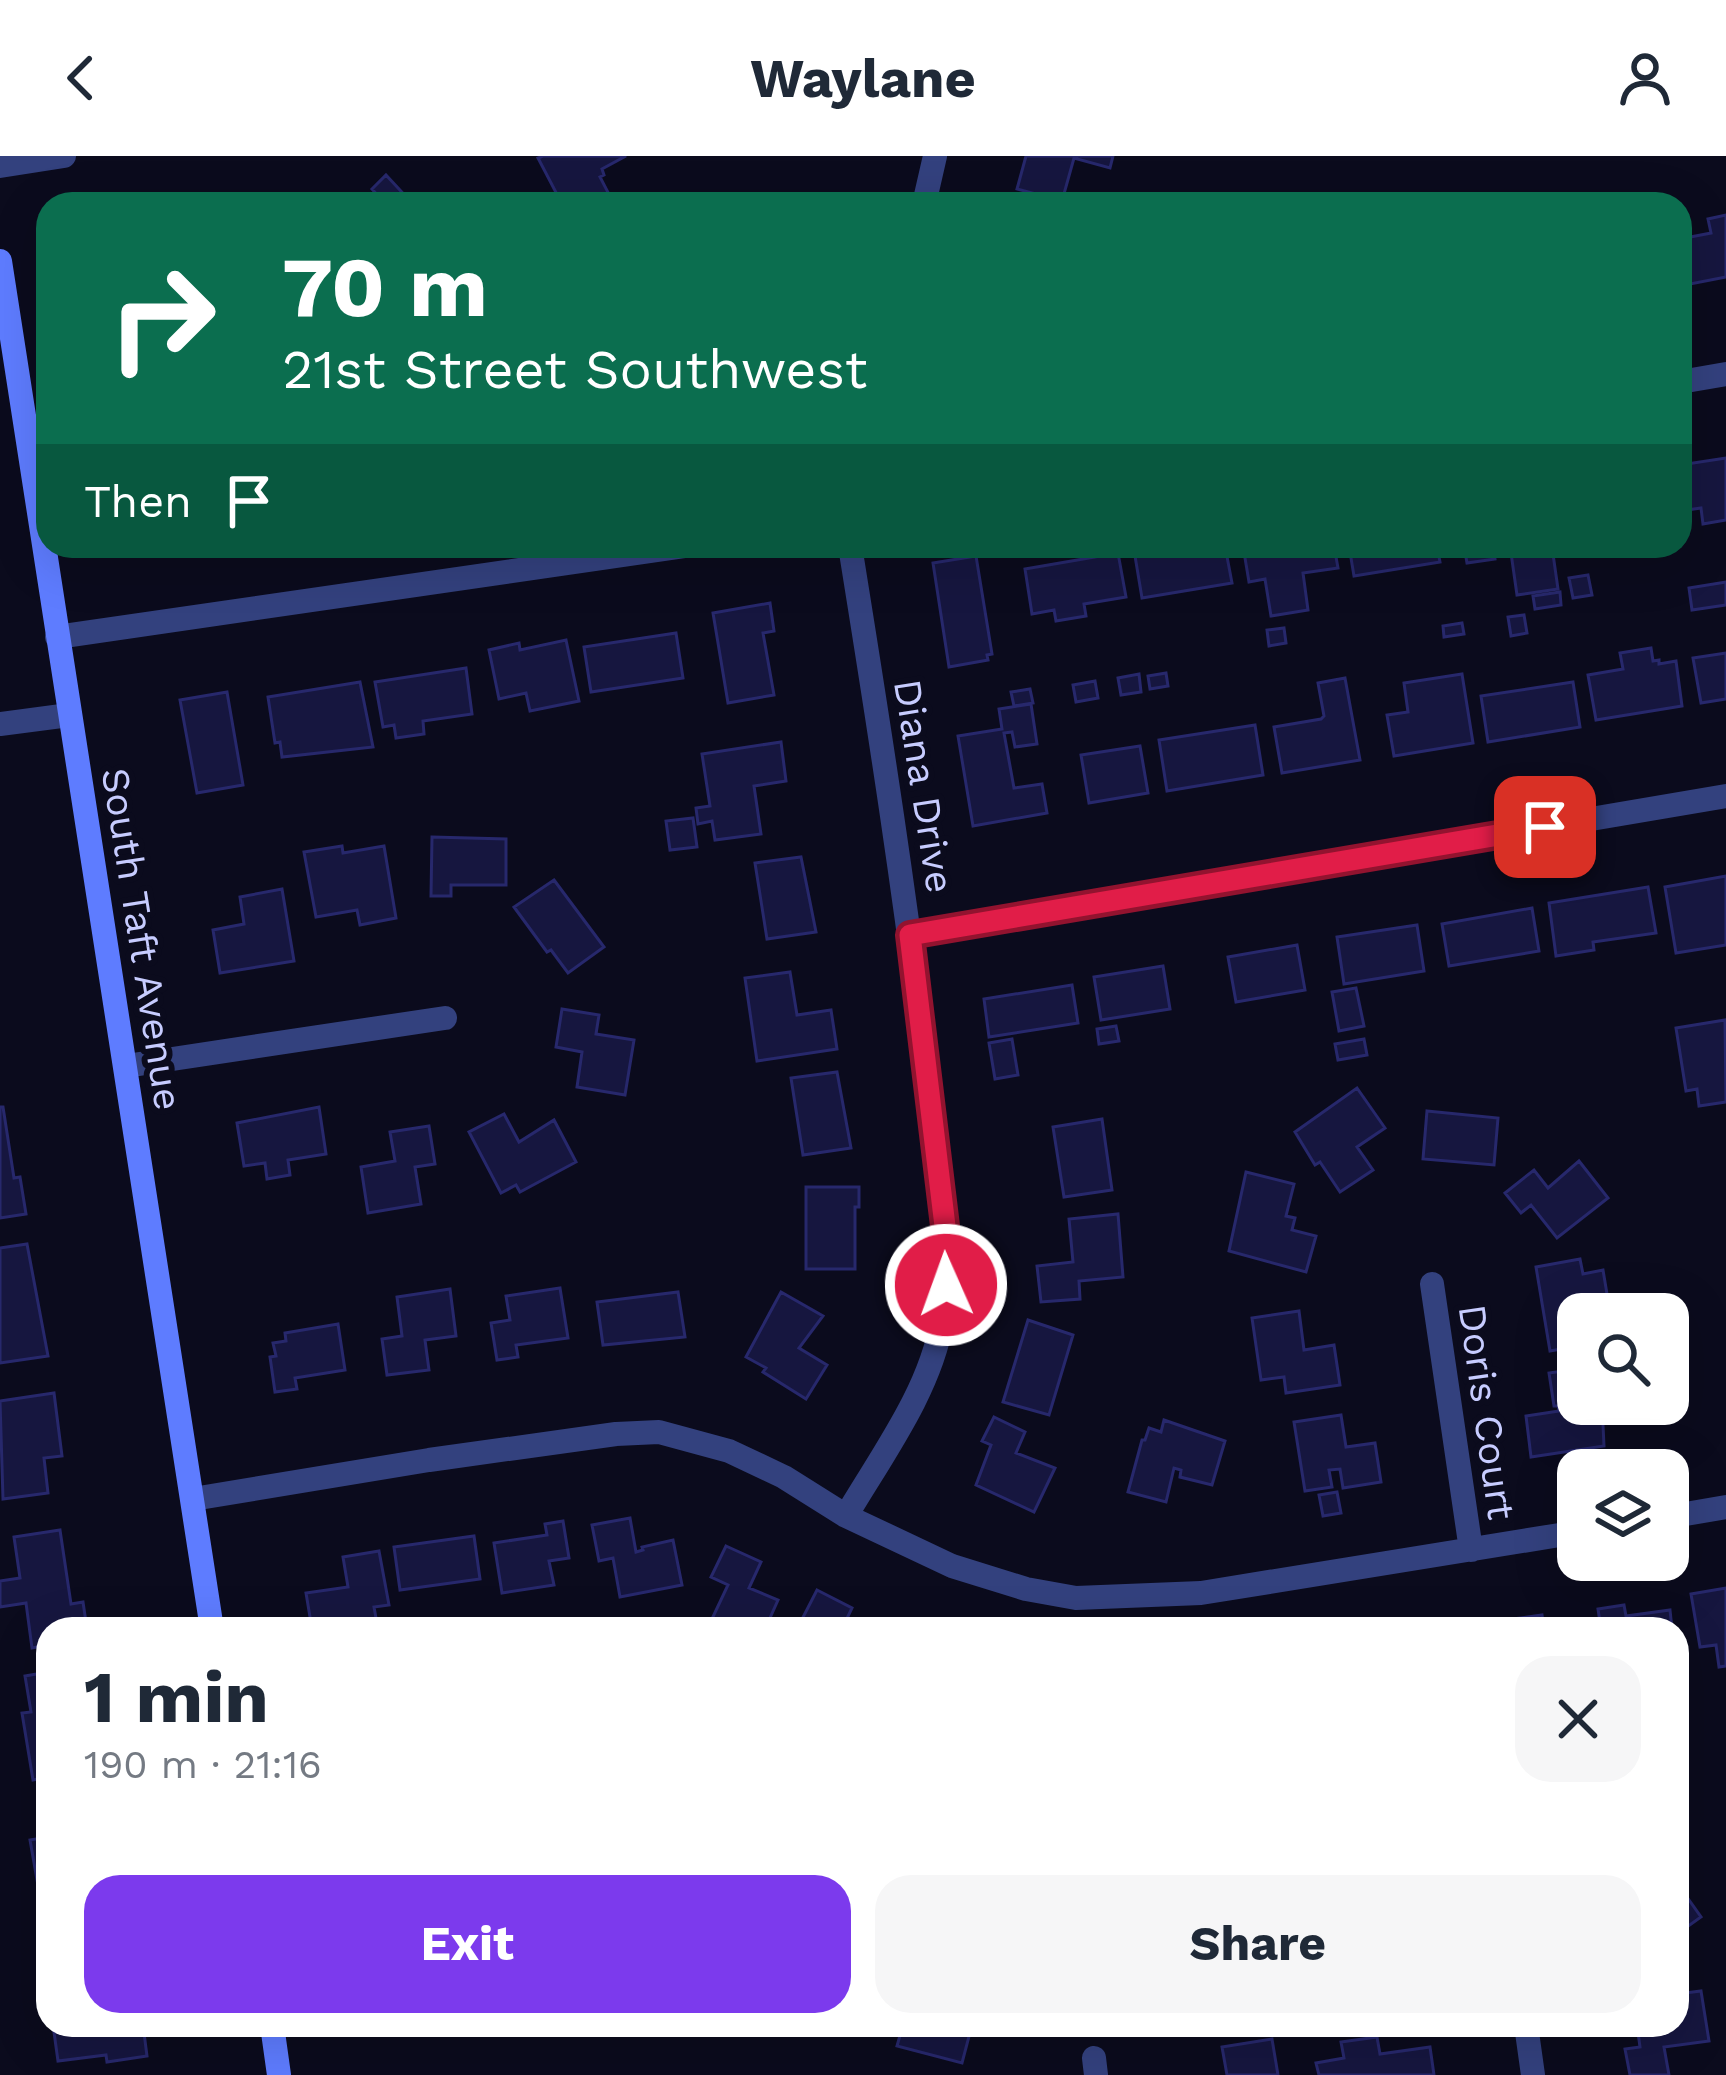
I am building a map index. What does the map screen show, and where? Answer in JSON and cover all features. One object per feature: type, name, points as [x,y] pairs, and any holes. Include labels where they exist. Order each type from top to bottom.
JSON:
[{"type":"main road","name":"South Taft Avenue","points":[[0,260],[36,498]]},
{"type":"main road","name":"South Taft Avenue","points":[[45,558],[210,1617]]},
{"type":"main road","points":[[274,2037],[279,2075]]},
{"type":"street","points":[[0,166],[64,156]]},
{"type":"street","points":[[927,192],[935,156]]},
{"type":"street","points":[[1692,380],[1726,374]]},
{"type":"street","points":[[57,637],[601,558]]},
{"type":"street","name":"Diana Drive","points":[[846,1516],[932,1360],[946,1285],[945,1226],[910,935],[852,558]]},
{"type":"street","points":[[0,724],[69,716]]},
{"type":"street","points":[[910,935],[1726,796]]},
{"type":"street","points":[[126,1066],[446,1018]]},
{"type":"street","name":"Doris Court","points":[[1432,1284],[1471,1550]]},
{"type":"street","points":[[193,1499],[429,1460],[659,1432],[729,1450],[846,1516],[952,1566],[1026,1589],[1076,1598],[1201,1593],[1557,1536]]},
{"type":"street","points":[[1689,1514],[1726,1508]]},
{"type":"street","points":[[1528,2037],[1533,2075]]},
{"type":"building","points":[[626,156],[602,169],[600,177],[608,192],[556,192],[538,158]]},
{"type":"building","points":[[1026,156],[1113,156],[1110,168],[1074,158],[1065,192],[1017,189]]},
{"type":"building","points":[[386,175],[402,192],[375,192],[372,189]]},
{"type":"building","points":[[1726,215],[1726,277],[1692,284],[1692,237],[1711,233],[1708,219]]},
{"type":"building","points":[[1726,458],[1726,520],[1703,524],[1701,508],[1692,509],[1692,463]]},
{"type":"building","points":[[976,558],[992,654],[987,655],[988,660],[949,667],[933,563]]},
{"type":"building","points":[[1119,558],[1126,597],[1084,604],[1086,616],[1056,621],[1054,610],[1032,614],[1025,569]]},
{"type":"building","points":[[1135,558],[1227,558],[1232,583],[1142,598]]},
{"type":"building","points":[[1245,558],[1336,558],[1338,568],[1303,573],[1308,610],[1271,616],[1265,579],[1249,582]]},
{"type":"building","points":[[1351,558],[1439,558],[1440,562],[1354,576]]},
{"type":"building","points":[[1512,558],[1554,558],[1558,589],[1517,595]]},
{"type":"building","points":[[1588,575],[1592,595],[1573,598],[1569,578]]},
{"type":"building","points":[[1726,582],[1726,605],[1692,610],[1689,588]]},
{"type":"building","points":[[1560,592],[1561,605],[1535,609],[1533,596]]},
{"type":"building","points":[[770,603],[774,631],[763,633],[774,695],[728,703],[713,613]]},
{"type":"building","points":[[1524,615],[1527,633],[1511,636],[1508,617]]},
{"type":"building","points":[[1462,623],[1464,634],[1444,637],[1443,626]]},
{"type":"building","points":[[1284,628],[1286,643],[1269,646],[1267,630]]},
{"type":"building","points":[[676,633],[683,678],[591,692],[584,647]]},
{"type":"building","points":[[566,640],[579,701],[530,711],[526,693],[499,699],[489,650],[519,643],[520,650]]},
{"type":"building","points":[[1651,648],[1653,661],[1676,661],[1682,706],[1596,720],[1588,675],[1623,669],[1620,653]]},
{"type":"building","points":[[1726,653],[1726,699],[1701,703],[1693,658]]},
{"type":"building","points":[[466,668],[472,714],[423,721],[424,734],[396,738],[394,725],[383,727],[375,682]]},
{"type":"building","points":[[1166,673],[1168,686],[1150,689],[1148,676]]},
{"type":"building","points":[[1139,674],[1141,692],[1121,695],[1118,678]]},
{"type":"building","points":[[1462,674],[1473,743],[1394,756],[1387,715],[1408,712],[1404,683]]},
{"type":"building","points":[[1345,678],[1360,760],[1282,773],[1274,727],[1321,719],[1318,683]]},
{"type":"building","points":[[1095,681],[1098,698],[1076,702],[1073,685]]},
{"type":"building","points":[[360,682],[373,747],[282,757],[280,742],[275,743],[268,697]]},
{"type":"building","points":[[1573,682],[1580,727],[1488,742],[1481,696]]},
{"type":"building","points":[[1030,689],[1033,703],[1014,706],[1011,692]]},
{"type":"building","points":[[227,692],[243,785],[197,793],[180,700]]},
{"type":"building","points":[[1031,704],[1037,744],[1015,747],[1012,732],[1004,733],[1014,788],[1042,784],[1047,813],[973,826],[958,736],[1002,729],[999,709]]},
{"type":"building","points":[[1255,725],[1263,775],[1167,791],[1159,740]]},
{"type":"building","points":[[781,742],[786,781],[754,786],[761,834],[715,840],[712,821],[698,824],[696,808],[710,806],[702,754]]},
{"type":"building","points":[[1140,746],[1148,793],[1089,803],[1081,755]]},
{"type":"building","points":[[693,818],[697,847],[670,850],[666,821]]},
{"type":"building","points":[[432,837],[506,839],[506,885],[451,885],[451,896],[431,896]]},
{"type":"building","points":[[342,846],[343,853],[384,846],[396,918],[360,925],[357,910],[316,917],[304,852]]},
{"type":"building","points":[[801,857],[816,932],[767,939],[755,863]]},
{"type":"building","points":[[1726,876],[1726,945],[1676,953],[1665,887]]},
{"type":"building","points":[[554,880],[604,947],[568,973],[514,907]]},
{"type":"building","points":[[1648,887],[1656,933],[1593,942],[1594,950],[1556,956],[1549,903]]},
{"type":"building","points":[[282,889],[294,961],[220,973],[213,930],[244,924],[240,897]]},
{"type":"building","points":[[1532,908],[1539,951],[1449,966],[1442,924]]},
{"type":"building","points":[[1417,925],[1424,971],[1344,984],[1337,937]]},
{"type":"building","points":[[1297,945],[1305,990],[1236,1002],[1228,957]]},
{"type":"building","points":[[1163,966],[1170,1009],[1101,1020],[1094,977]]},
{"type":"building","points":[[790,972],[797,1015],[831,1010],[837,1049],[757,1061],[745,978]]},
{"type":"building","points":[[1072,985],[1078,1023],[989,1037],[984,999]]},
{"type":"building","points":[[1356,988],[1364,1026],[1339,1031],[1332,992]]},
{"type":"building","points":[[562,1009],[599,1015],[596,1034],[634,1040],[625,1095],[577,1087],[582,1052],[556,1047]]},
{"type":"building","points":[[1725,1020],[1726,1102],[1699,1106],[1697,1089],[1686,1091],[1676,1028]]},
{"type":"building","points":[[1116,1026],[1119,1041],[1099,1044],[1097,1029]]},
{"type":"building","points":[[1012,1039],[1018,1075],[995,1079],[989,1043]]},
{"type":"building","points":[[1364,1039],[1367,1055],[1338,1060],[1335,1044]]},
{"type":"building","points":[[837,1072],[851,1148],[803,1155],[791,1078]]},
{"type":"building","points":[[1357,1088],[1385,1128],[1357,1147],[1373,1170],[1340,1192],[1320,1162],[1315,1165],[1295,1132]]},
{"type":"building","points":[[0,1107],[26,1214],[0,1218]]},
{"type":"building","points":[[319,1107],[326,1154],[288,1160],[290,1175],[267,1179],[265,1163],[244,1166],[237,1123]]},
{"type":"building","points":[[1427,1111],[1498,1118],[1494,1165],[1423,1159]]},
{"type":"building","points":[[504,1114],[519,1142],[554,1120],[576,1162],[520,1192],[516,1185],[501,1193],[469,1132]]},
{"type":"building","points":[[1102,1119],[1112,1190],[1064,1197],[1053,1127]]},
{"type":"building","points":[[429,1126],[435,1164],[415,1167],[421,1204],[368,1213],[361,1167],[395,1161],[390,1132]]},
{"type":"building","points":[[1579,1161],[1608,1198],[1557,1238],[1531,1205],[1521,1213],[1505,1193],[1534,1170],[1548,1188]]},
{"type":"building","points":[[1246,1172],[1294,1184],[1286,1216],[1295,1218],[1292,1230],[1316,1236],[1306,1272],[1229,1251]]},
{"type":"building","points":[[806,1187],[859,1187],[855,1269],[806,1269]]},
{"type":"building","points":[[1118,1214],[1123,1277],[1079,1281],[1080,1299],[1041,1302],[1037,1266],[1073,1262],[1069,1219]]},
{"type":"building","points":[[27,1244],[48,1356],[0,1363],[0,1248]]},
{"type":"building","points":[[1580,1259],[1583,1274],[1603,1270],[1607,1293],[1557,1293],[1557,1350],[1550,1351],[1536,1267]]},
{"type":"building","points":[[560,1288],[568,1338],[516,1345],[518,1357],[497,1360],[491,1323],[510,1320],[506,1296]]},
{"type":"building","points":[[450,1289],[456,1336],[425,1340],[429,1370],[387,1375],[382,1339],[402,1336],[397,1297]]},
{"type":"building","points":[[678,1292],[685,1337],[603,1345],[597,1302]]},
{"type":"building","points":[[781,1292],[823,1316],[799,1348],[827,1365],[806,1399],[746,1357]]},
{"type":"building","points":[[1299,1311],[1304,1350],[1334,1345],[1340,1385],[1286,1393],[1284,1377],[1261,1380],[1252,1318]]},
{"type":"building","points":[[1028,1320],[1073,1335],[1049,1415],[1003,1402]]},
{"type":"building","points":[[338,1324],[345,1370],[295,1378],[297,1389],[275,1392],[273,1343],[286,1341],[285,1333]]},
{"type":"building","points":[[1557,1372],[1557,1406],[1554,1406],[1549,1373]]},
{"type":"building","points":[[54,1393],[62,1456],[44,1458],[48,1493],[3,1499],[0,1401]]},
{"type":"building","points":[[1557,1411],[1557,1425],[1603,1425],[1604,1446],[1557,1449],[1557,1453],[1531,1457],[1526,1416]]},
{"type":"building","points":[[1341,1415],[1346,1447],[1375,1443],[1381,1482],[1343,1488],[1340,1469],[1329,1470],[1332,1487],[1305,1491],[1294,1422]]},
{"type":"building","points":[[994,1417],[1025,1432],[1016,1453],[1055,1468],[1034,1512],[976,1485],[991,1445],[982,1441]]},
{"type":"building","points":[[1164,1420],[1225,1441],[1212,1485],[1180,1477],[1181,1470],[1174,1468],[1166,1502],[1128,1492],[1142,1440],[1149,1428],[1161,1432]]},
{"type":"building","points":[[1337,1492],[1341,1513],[1323,1516],[1319,1495]]},
{"type":"building","points":[[630,1518],[636,1552],[673,1540],[682,1585],[620,1597],[613,1558],[599,1561],[592,1525]]},
{"type":"building","points":[[563,1521],[569,1558],[549,1561],[554,1585],[502,1593],[494,1543],[547,1535],[545,1524]]},
{"type":"building","points":[[60,1530],[71,1604],[83,1602],[85,1617],[36,1617],[36,1647],[32,1648],[26,1603],[0,1607],[0,1581],[20,1578],[14,1537]]},
{"type":"building","points":[[474,1536],[480,1579],[400,1590],[394,1547]]},
{"type":"building","points":[[726,1546],[761,1562],[749,1588],[778,1600],[770,1617],[713,1617],[728,1585],[711,1577]]},
{"type":"building","points":[[379,1551],[389,1605],[374,1607],[376,1617],[310,1617],[306,1593],[348,1587],[343,1557]]},
{"type":"building","points":[[1726,1588],[1726,1666],[1719,1667],[1716,1645],[1700,1647],[1691,1594]]},
{"type":"building","points":[[817,1590],[852,1608],[848,1617],[803,1617]]},
{"type":"building","points":[[1624,1605],[1626,1616],[1670,1610],[1671,1617],[1599,1617],[1598,1609]]},
{"type":"building","points":[[36,1674],[33,1780],[22,1713],[31,1712],[25,1676]]},
{"type":"building","points":[[36,1839],[36,1874],[30,1840]]},
{"type":"building","points":[[1689,1900],[1701,1917],[1689,1926]]},
{"type":"building","points":[[1701,1991],[1709,2041],[1664,2047],[1669,2075],[1630,2075],[1625,2049],[1640,2047],[1639,2037],[1689,2037],[1689,1992]]},
{"type":"building","points":[[55,2037],[145,2037],[147,2056],[107,2062],[106,2055],[58,2061]]},
{"type":"building","points":[[900,2037],[969,2037],[962,2063],[897,2046]]},
{"type":"building","points":[[1377,2037],[1380,2054],[1430,2047],[1434,2075],[1319,2075],[1316,2063],[1344,2058],[1341,2042]]},
{"type":"building","points":[[1272,2039],[1278,2075],[1227,2075],[1222,2047]]},
{"type":"route","points":[[946,1285],[945,1226],[910,935],[1545,827]]}]
